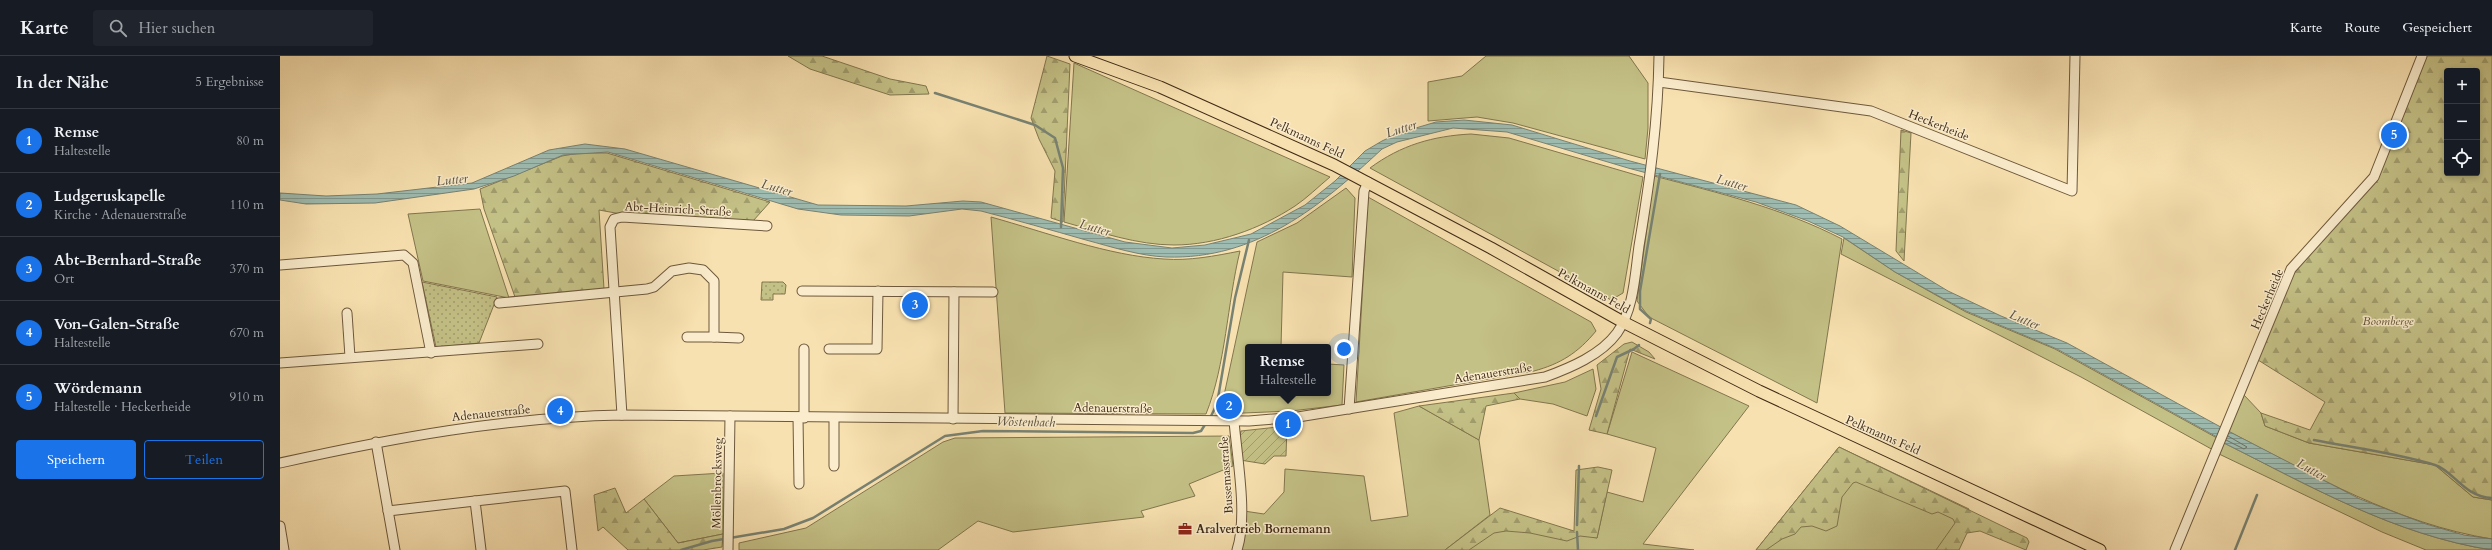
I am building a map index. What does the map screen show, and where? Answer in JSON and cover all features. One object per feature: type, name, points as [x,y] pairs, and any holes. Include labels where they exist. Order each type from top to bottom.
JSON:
[{"type":"main road","name":"Pelkmanns Feld","points":[[1075,56],[1160,87],[1334,165],[1623,322],[1839,429],[2100,550]]},
{"type":"street","points":[[1623,322],[1632,292],[1653,157],[1659,82],[1659,56]]},
{"type":"street","name":"Heckerheide","points":[[1659,82],[1872,111],[2072,191],[2076,56]]},
{"type":"street","name":"Heckerheide","points":[[2175,550],[2228,425],[2291,269],[2374,177],[2422,56]]},
{"type":"street","points":[[1349,409],[1364,180]]},
{"type":"street","name":"Abt-Heinrich-Straße","points":[[622,415],[610,227],[614,220],[622,217],[767,226]]},
{"type":"street","points":[[280,266],[404,255],[413,263],[431,353]]},
{"type":"street","points":[[499,303],[647,289],[672,271],[689,268],[703,270],[714,281],[714,337]]},
{"type":"street","points":[[802,290],[993,292]]},
{"type":"street","points":[[829,349],[877,350],[878,291]]},
{"type":"street","points":[[953,419],[954,292]]},
{"type":"street","points":[[347,313],[350,357]]},
{"type":"street","name":"Adenauerstraße","points":[[280,463],[376,442],[476,426],[622,415],[1200,421],[1287,418],[1545,377],[1563,371],[1589,356],[1616,334],[1623,322]]},
{"type":"street","points":[[687,337],[739,338]]},
{"type":"street","points":[[280,363],[538,344]]},
{"type":"street","points":[[799,484],[804,349]]},
{"type":"street","name":"Möllenbrocksweg","points":[[728,547],[730,416]]},
{"type":"street","points":[[834,418],[834,466]]},
{"type":"street","name":"Bussemasstraße","points":[[1234,421],[1241,511],[1241,529],[1237,550]]},
{"type":"street","points":[[376,442],[395,550]]},
{"type":"street","points":[[388,511],[566,491],[572,550]]},
{"type":"street","points":[[475,501],[481,550]]},
{"type":"street","points":[[280,526],[284,550]]},
{"type":"green space","points":[[788,56],[822,56],[890,79],[926,86],[929,94],[890,95],[810,69]]},
{"type":"green space","points":[[1047,56],[1070,64],[1063,222],[1051,218],[1055,171],[1039,139],[1031,118]]},
{"type":"green space","points":[[1486,56],[1629,56],[1648,83],[1648,128],[1645,159],[1513,123],[1477,117],[1428,121],[1428,82],[1462,76]]},
{"type":"green space","name":"Boomberge","points":[[2426,56],[2492,56],[2492,500],[2473,497],[2435,465],[2309,443],[2265,426],[2261,413],[2310,430],[2325,402],[2258,360],[2293,271],[2376,180]]},
{"type":"green space","points":[[1074,63],[1330,177],[1299,203],[1267,222],[1222,239],[1206,242],[1174,245],[1146,243],[1064,222]]},
{"type":"green space","points":[[1901,130],[1911,133],[1904,261],[1896,251]]},
{"type":"green space","points":[[1471,134],[1509,138],[1643,177],[1623,293],[1611,300],[1370,168],[1394,153],[1418,143],[1444,137]]},
{"type":"green space","points":[[579,153],[607,153],[770,202],[753,221],[621,214],[599,210],[604,289],[515,297],[484,209],[480,189],[562,156]]},
{"type":"green space","points":[[1654,176],[1750,202],[1796,218],[1842,239],[1817,403],[1649,317],[1637,301]]},
{"type":"green space","points":[[1346,188],[1355,198],[1352,277],[1283,272],[1281,344],[1245,344],[1245,396],[1331,396],[1331,364],[1344,365],[1342,405],[1291,411],[1220,414],[1257,242],[1297,223]]},
{"type":"green space","points":[[1368,197],[1591,322],[1596,331],[1582,346],[1568,357],[1552,365],[1534,371],[1356,402]]},
{"type":"green space","points":[[480,209],[509,298],[423,281],[408,214]]},
{"type":"green space","points":[[991,217],[1099,248],[1143,257],[1192,259],[1240,251],[1218,375],[1206,414],[1005,413]]},
{"type":"green space","points":[[1844,238],[1895,272],[1966,312],[2055,349],[2217,438],[2215,451],[2081,377],[1841,254]]},
{"type":"green space","points":[[422,282],[497,297],[479,343],[436,347]]},
{"type":"green space","points":[[762,282],[783,282],[786,285],[785,294],[773,294],[773,300],[761,300]]},
{"type":"green space","points":[[1632,342],[1649,352],[1655,359],[1630,349],[1607,434],[1589,430],[1601,389],[1597,365],[1624,344]]},
{"type":"green space","points":[[1632,352],[1749,406],[1643,544],[1694,550],[1455,550],[1501,512],[1597,538],[1607,492],[1643,502],[1656,448],[1607,434]]},
{"type":"green space","points":[[1593,369],[1596,389],[1587,416],[1553,404],[1520,399],[1514,393],[1565,382]]},
{"type":"green space","points":[[1514,393],[1520,399],[1486,406],[1479,440],[1419,406]]},
{"type":"green space","points":[[2244,395],[2261,413],[2265,426],[2309,443],[2435,465],[2473,497],[2492,500],[2492,539],[2457,532],[2389,510],[2324,481],[2228,431]]},
{"type":"green space","points":[[1419,406],[1479,440],[1490,515],[1445,550],[1241,550],[1244,511],[1264,514],[1284,492],[1285,469],[1364,476],[1371,521],[1408,516],[1394,413]]},
{"type":"green space","points":[[1287,426],[1286,456],[1274,456],[1265,464],[1240,460],[1239,441],[1241,431]]},
{"type":"green space","points":[[1229,436],[1233,466],[1189,484],[1195,496],[1141,511],[1144,517],[1013,532],[978,521],[938,550],[739,550],[739,543],[806,528],[943,442],[955,438]]},
{"type":"green space","points":[[2224,443],[2321,492],[2387,521],[2456,543],[2492,550],[2426,550],[2382,532],[2219,454]]},
{"type":"green space","points":[[1839,447],[1969,509],[1949,550],[1756,550]]},
{"type":"green space","points":[[1839,447],[2027,538],[2029,542],[2026,550],[1980,531],[1967,533],[1959,550],[1936,550],[1955,523],[1953,519],[1938,512],[1932,514],[1856,482],[1853,483],[1842,497],[1837,526],[1826,531],[1812,526],[1801,527],[1795,534],[1782,539],[1766,550],[1756,550]]},
{"type":"green space","points":[[1598,467],[1612,470],[1597,538],[1580,536],[1567,541],[1530,533],[1506,531],[1494,533],[1469,550],[1445,550],[1500,508],[1574,531],[1576,470]]},
{"type":"green space","points":[[723,473],[723,534],[678,543],[644,499],[674,476]]},
{"type":"green space","points":[[615,488],[626,513],[644,499],[678,543],[723,534],[722,547],[703,550],[628,550],[603,527],[598,531],[594,495]]},
{"type":"water","points":[[1464,120],[1512,125],[1630,161],[1796,205],[1840,226],[1948,291],[2001,316],[2067,343],[2228,431],[2360,499],[2426,524],[2464,535],[2492,539],[2492,550],[2456,543],[2421,533],[2387,521],[2321,492],[2224,443],[2217,437],[2057,349],[1966,311],[1895,272],[1843,237],[1808,221],[1756,202],[1628,168],[1507,132],[1453,128],[1397,142],[1382,149],[1335,190],[1311,209],[1285,226],[1258,239],[1229,249],[1199,256],[1166,257],[1136,253],[981,211],[962,209],[909,216],[841,215],[798,209],[608,152],[563,155],[514,176],[474,189],[375,203],[306,204],[280,200],[280,193],[326,196],[377,194],[472,183],[549,150],[585,144],[625,149],[818,205],[906,206],[963,201],[981,202],[1125,242],[1172,248],[1205,245],[1251,234],[1305,205],[1335,181],[1365,151],[1382,141],[1399,133],[1436,122]]},
{"type":"waterway","points":[[935,93],[1035,125],[1055,138],[1063,168],[1061,227]]},
{"type":"waterway","points":[[1650,323],[1651,319],[1640,309],[1640,291],[1660,174]]},
{"type":"waterway","name":"Wöstenbach","points":[[1210,418],[1217,404],[1235,298],[1249,240]]},
{"type":"waterway","points":[[1596,416],[1617,357],[1639,345]]},
{"type":"waterway","name":"Wöstenbach","points":[[681,550],[712,541],[784,529],[813,518],[945,436],[983,431],[1193,433],[1201,431],[1206,423]]},
{"type":"waterway","points":[[2314,440],[2390,454],[2435,465],[2442,468],[2467,489],[2482,497],[2492,498]]},
{"type":"waterway","points":[[1577,525],[1579,466]]},
{"type":"waterway","points":[[2235,550],[2257,495]]},
{"type":"waterway","points":[[1577,532],[1578,550]]},
{"type":"place","name":"Wördemann","points":[[2394,135]]},
{"type":"place","name":"Abt-Bernhard-Straße","points":[[915,305]]},
{"type":"place","name":"Ludgeruskapelle","points":[[1229,406]]},
{"type":"place","name":"Von-Galen-Straße","points":[[560,411]]},
{"type":"place","name":"Remse","points":[[1288,424]]},
{"type":"place","name":"Aralvertrieb Bornemann","points":[[1185,529]]},
{"type":"water label","name":"Lutter","points":[[1401,128]]},
{"type":"water label","name":"Lutter","points":[[452,179]]},
{"type":"water label","name":"Lutter","points":[[1732,182]]},
{"type":"water label","name":"Lutter","points":[[777,187]]},
{"type":"water label","name":"Lutter","points":[[1095,227]]},
{"type":"water label","name":"Lutter","points":[[2025,319]]},
{"type":"water label","name":"Lutter","points":[[2312,469]]}]
